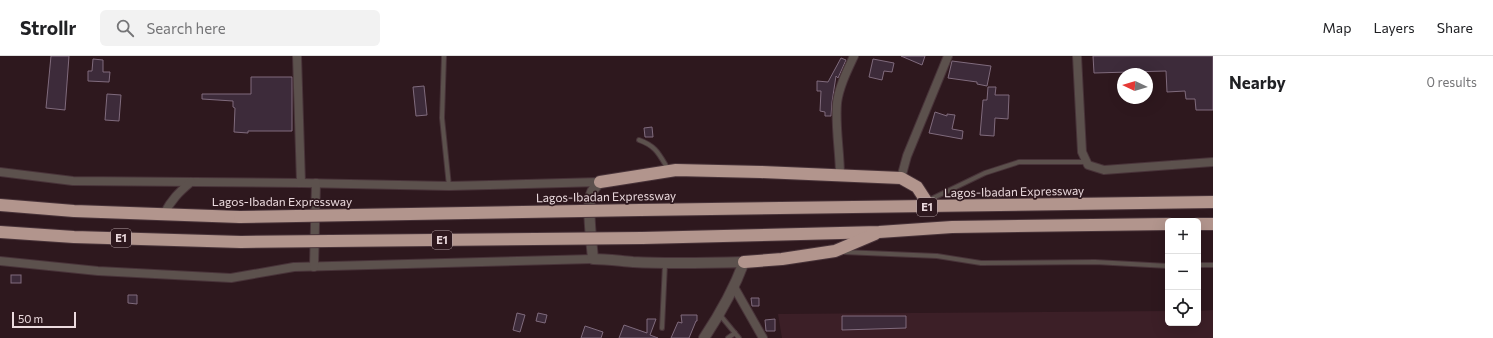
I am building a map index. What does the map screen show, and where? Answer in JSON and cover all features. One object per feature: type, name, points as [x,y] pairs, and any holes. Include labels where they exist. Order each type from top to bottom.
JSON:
[{"type":"highway","points":[[600,182],[676,170],[901,178],[917,187],[928,204]]},
{"type":"highway","name":"Lagos-Ibadan Expressway","points":[[0,205],[74,211],[240,217],[928,204],[1213,202]]},
{"type":"highway","name":"E1","points":[[0,232],[74,237],[241,242],[642,238],[879,232],[952,228],[1165,224]]},
{"type":"highway","points":[[1201,224],[1213,224]]},
{"type":"highway","points":[[744,262],[782,259],[835,251],[879,232]]},
{"type":"street","points":[[298,56],[302,183]]},
{"type":"street","points":[[840,176],[837,102],[844,76],[854,56]]},
{"type":"street","points":[[901,178],[907,156],[948,56]]},
{"type":"street","points":[[1077,56],[1082,152],[1088,165],[1104,170],[1213,162]]},
{"type":"street","points":[[0,172],[73,181],[316,183],[449,186],[600,182]]},
{"type":"street","points":[[164,214],[169,203],[174,197],[191,182]]},
{"type":"street","points":[[593,259],[590,226],[591,193],[600,182]]},
{"type":"street","points":[[314,267],[316,183]]},
{"type":"street","points":[[0,261],[98,271],[218,278],[236,278],[294,267],[593,259],[705,263],[744,262],[734,287],[720,314],[704,338]]},
{"type":"street","points":[[734,287],[763,338]]},
{"type":"lane","points":[[444,56],[442,118],[449,186]]},
{"type":"lane","points":[[639,140],[653,146],[659,153],[669,171]]},
{"type":"lane","points":[[928,204],[985,173],[1019,162],[1087,162]]},
{"type":"lane","points":[[835,251],[936,256],[981,263],[1095,262],[1165,266]]},
{"type":"lane","points":[[662,328],[665,262]]},
{"type":"lane","points":[[1201,265],[1213,265]]},
{"type":"lane","points":[[720,314],[739,338]]},
{"type":"lane","points":[[728,338],[735,333]]},
{"type":"shaded area","points":[[1213,310],[1213,338],[782,338],[778,314],[1165,311],[1165,326],[1201,326],[1201,311]]},
{"type":"building","points":[[51,56],[69,56],[65,110],[46,108]]},
{"type":"building","points":[[901,56],[925,56],[922,65]]},
{"type":"building","points":[[1093,56],[1213,56],[1213,110],[1196,110],[1195,99],[1186,99],[1185,91],[1167,92],[1166,71],[1153,71],[1153,68],[1117,68],[1117,72],[1094,73]]},
{"type":"building","points":[[841,58],[846,60],[838,78],[836,76],[831,116],[825,116],[825,112],[820,111],[821,91],[817,91],[817,81],[828,82]]},
{"type":"building","points":[[93,59],[103,60],[103,72],[110,72],[109,82],[88,81],[88,71],[92,71]]},
{"type":"building","points":[[873,59],[894,63],[892,72],[884,71],[882,80],[869,77]]},
{"type":"building","points":[[952,61],[991,66],[987,86],[977,84],[977,82],[948,78]]},
{"type":"building","points":[[251,77],[292,77],[292,131],[248,131],[248,133],[234,132],[235,108],[233,107],[233,101],[202,99],[202,94],[251,94]]},
{"type":"building","points":[[424,86],[427,115],[416,116],[413,87]]},
{"type":"building","points":[[988,87],[996,87],[995,95],[1009,95],[1008,119],[995,118],[994,136],[980,135],[983,100],[987,100]]},
{"type":"building","points":[[107,94],[121,95],[119,121],[105,120]]},
{"type":"building","points":[[935,112],[947,116],[947,114],[955,115],[952,129],[963,131],[962,139],[929,133]]},
{"type":"building","points":[[652,127],[653,137],[645,137],[644,128]]},
{"type":"building","points":[[11,275],[21,275],[21,283],[11,283]]},
{"type":"building","points":[[128,295],[137,295],[137,304],[128,303]]},
{"type":"building","points":[[751,298],[759,298],[759,306],[752,306]]},
{"type":"building","points":[[517,313],[525,315],[520,332],[513,330]]},
{"type":"building","points":[[538,313],[547,315],[545,323],[536,321]]},
{"type":"building","points":[[681,315],[697,315],[697,321],[689,338],[671,338],[678,322],[682,323]]},
{"type":"building","points":[[842,316],[906,316],[906,328],[842,330]]},
{"type":"building","points":[[647,319],[656,319],[650,335],[658,338],[619,338],[624,325],[647,333]]},
{"type":"building","points":[[775,319],[775,331],[766,331],[765,320]]},
{"type":"building","points":[[585,326],[603,332],[601,338],[581,338]]}]
